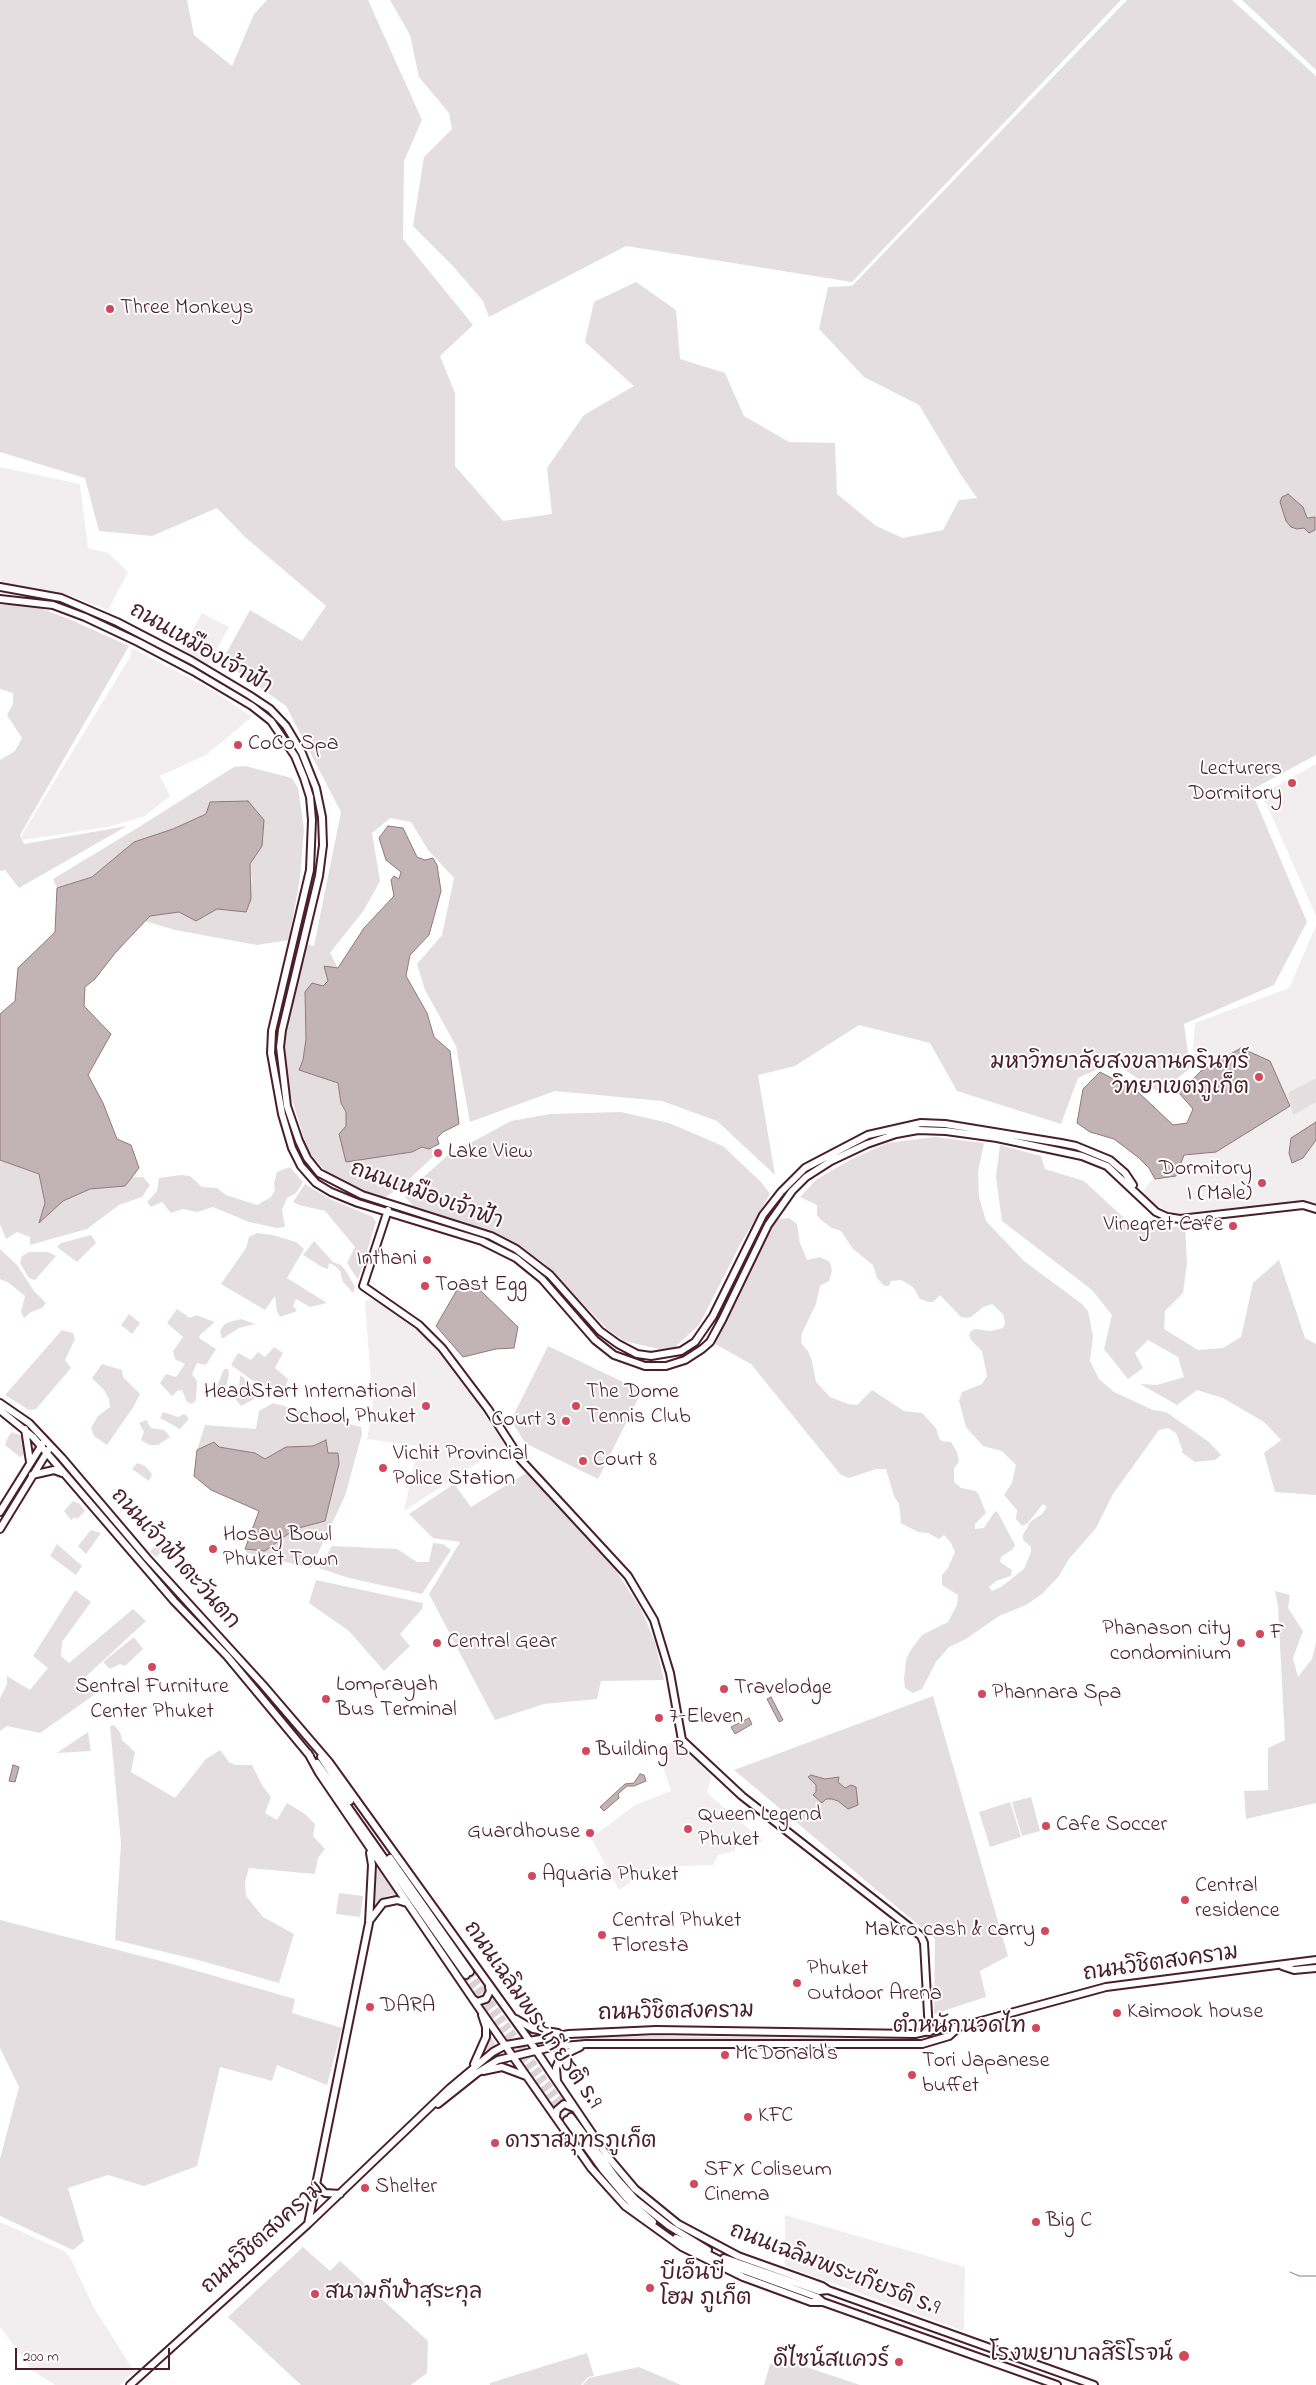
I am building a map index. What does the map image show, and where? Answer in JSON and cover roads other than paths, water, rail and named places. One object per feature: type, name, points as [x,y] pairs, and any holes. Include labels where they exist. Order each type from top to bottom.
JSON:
[{"type":"main road","name":"ถนนเหมืองเจ้าฟ้า","points":[[0,587],[43,593],[91,609],[192,661],[242,690],[270,709],[280,720],[302,753],[316,788],[322,817],[323,845],[318,876],[282,1030],[281,1067],[287,1106],[307,1158],[319,1173],[362,1196],[491,1236],[516,1249],[550,1275],[600,1331],[630,1351],[651,1356],[681,1351],[695,1342],[714,1316],[763,1215],[792,1180],[805,1168],[868,1134],[921,1123],[945,1124],[1076,1146],[1110,1160],[1125,1174],[1140,1195]]},
{"type":"main road","name":"ถนนเหมืองเจ้าฟ้า","points":[[0,599],[53,605],[85,617],[138,642],[248,703],[271,721],[295,756],[310,797],[312,845],[305,897],[272,1031],[273,1071],[282,1114],[292,1148],[301,1166],[316,1183],[358,1203],[482,1241],[516,1258],[542,1279],[595,1340],[614,1355],[645,1366],[666,1366],[685,1360],[710,1342],[768,1225],[792,1191],[806,1177],[867,1144],[896,1134],[918,1130],[946,1131],[1057,1150],[1107,1166],[1156,1212],[1167,1217],[1180,1219],[1303,1205],[1316,1209]]},
{"type":"main road","points":[[237,697],[242,690]]},
{"type":"main road","points":[[248,703],[252,696]]},
{"type":"main road","points":[[312,845],[323,845]]},
{"type":"main road","points":[[358,1203],[362,1196]]},
{"type":"main road","points":[[391,1205],[363,1286],[419,1325],[442,1348],[488,1409],[521,1460],[628,1576],[654,1620],[670,1674],[682,1740],[742,1796],[921,1936],[924,1943],[929,2032]]},
{"type":"main road","name":"ถนนเจ้าฟ้าตะวันตก","points":[[0,1403],[22,1416],[51,1446],[147,1558],[263,1685],[315,1748]]},
{"type":"main road","name":"ถนนเจ้าฟ้าตะวันตก","points":[[0,1410],[41,1446],[174,1600],[227,1656],[308,1753]]},
{"type":"main road","points":[[25,1430],[30,1462]]},
{"type":"main road","points":[[0,1512],[45,1440]]},
{"type":"main road","points":[[0,1529],[51,1446]]},
{"type":"main road","points":[[32,1475],[54,1470],[67,1476]]},
{"type":"main road","points":[[308,1753],[366,1830],[468,1973],[325,1766],[315,1748]]},
{"type":"main road","name":"ถนนเฉลิมพระเกียรติ ร.9","points":[[315,1748],[340,1777],[529,2040],[608,2157],[635,2189],[678,2224],[738,2256],[1094,2385]]},
{"type":"main road","name":"ถนนเฉลิมพระเกียรติ ร.9","points":[[308,1753],[319,1773],[479,2008],[514,2055],[591,2168],[625,2206],[675,2242],[743,2277],[812,2302],[823,2302],[1057,2385]]},
{"type":"main road","points":[[308,2224],[369,1922],[372,1857],[365,1840]]},
{"type":"main road","points":[[369,1922],[383,1903],[397,1900],[407,1903]]},
{"type":"main road","name":"ถนนวิชิตสงคราม","points":[[130,2385],[308,2224],[421,2117],[506,2045],[570,2034],[656,2030],[916,2034],[947,2026],[959,2027],[1106,1987],[1282,1966],[1293,1962],[1316,1960]]},
{"type":"main road","name":"ถนนวิชิตสงคราม","points":[[1282,1966],[1294,1970],[1316,1968]]},
{"type":"main road","points":[[472,1997],[477,2002],[486,1999],[490,1990],[487,1984]]},
{"type":"main road","points":[[479,2008],[486,2027],[486,2037],[475,2070],[502,2067],[528,2076]]},
{"type":"main road","points":[[506,2010],[519,2021],[533,2029],[570,2034],[573,2045]]},
{"type":"main road","name":"ถนนวิชิตสงคราม","points":[[475,2070],[514,2055],[573,2045],[756,2043],[905,2045],[922,2044],[949,2036],[959,2027]]},
{"type":"main road","points":[[566,2096],[556,2078],[558,2062],[561,2056],[586,2044]]},
{"type":"main road","points":[[556,2116],[557,2110],[564,2104],[574,2108]]},
{"type":"main road","points":[[823,2302],[817,2297],[729,2264],[681,2241],[654,2223],[624,2196],[569,2119],[634,2198],[669,2226],[727,2259],[819,2291],[828,2290]]},
{"type":"main road","points":[[316,2184],[325,2193],[340,2194]]},
{"type":"waterway","points":[[1290,2272],[1299,2276],[1316,2276]]},
{"type":"tunnel","points":[[470,1972],[571,2117]]},
{"type":"tunnel","points":[[466,1975],[567,2120]]},
{"type":"place","name":"Three Monkeys","points":[[110,309]]},
{"type":"place","name":"CoCo Spa","points":[[238,745]]},
{"type":"place","name":"Lecturers Dormitory","points":[[1292,783]]},
{"type":"place","name":"มหาวิทยาลัยสงขลานครินทร์ วิทยาเขตภูเก็ต","points":[[1259,1077]]},
{"type":"place","name":"Lake View","points":[[438,1153]]},
{"type":"place","name":"Dormitory I (Male)","points":[[1262,1183]]},
{"type":"place","name":"Vinegret Cafe","points":[[1233,1226]]},
{"type":"place","name":"Inthani","points":[[427,1260]]},
{"type":"place","name":"Toast Egg","points":[[425,1286]]},
{"type":"place","name":"HeadStart International School, Phuket","points":[[426,1406]]},
{"type":"place","name":"The Dome Tennis Club","points":[[576,1406]]},
{"type":"place","name":"Court 3","points":[[566,1421]]},
{"type":"place","name":"Court 8","points":[[583,1461]]},
{"type":"place","name":"Vichit Provincial Police Station","points":[[383,1468]]},
{"type":"place","name":"Hosay Bowl Phuket Town","points":[[213,1549]]},
{"type":"place","name":"F","points":[[1260,1634]]},
{"type":"place","name":"Central Gear","points":[[437,1643]]},
{"type":"place","name":"Phanason city condominium","points":[[1241,1643]]},
{"type":"place","name":"Sentral Furniture Center Phuket","points":[[152,1667]]},
{"type":"place","name":"Travelodge","points":[[724,1689]]},
{"type":"place","name":"Phannara Spa","points":[[982,1694]]},
{"type":"place","name":"Lomprayah Bus Terminal","points":[[326,1699]]},
{"type":"place","name":"7-Eleven","points":[[659,1718]]},
{"type":"place","name":"Building B","points":[[586,1751]]},
{"type":"place","name":"Cafe Soccer","points":[[1046,1826]]},
{"type":"place","name":"Queen Legend Phuket","points":[[688,1829]]},
{"type":"place","name":"Guardhouse","points":[[590,1833]]},
{"type":"place","name":"Aquaria Phuket","points":[[532,1876]]},
{"type":"place","name":"Central residence","points":[[1185,1900]]},
{"type":"place","name":"Makro cash & carry","points":[[1045,1931]]},
{"type":"place","name":"Central Phuket Floresta","points":[[602,1935]]},
{"type":"place","name":"Phuket Outdoor Arena","points":[[797,1983]]},
{"type":"place","name":"DARA","points":[[370,2007]]},
{"type":"place","name":"Kaimook house","points":[[1117,2013]]},
{"type":"place","name":"ตำหนักนวดไท","points":[[1036,2028]]},
{"type":"place","name":"McDonald's","points":[[725,2055]]},
{"type":"place","name":"Tori Japanese buffet","points":[[912,2075]]},
{"type":"place","name":"KFC","points":[[748,2117]]},
{"type":"place","name":"ดาราสมุทรภูเก็ต","points":[[495,2143]]},
{"type":"place","name":"SFX Coliseum Cinema","points":[[694,2184]]},
{"type":"place","name":"Shelter","points":[[365,2188]]},
{"type":"place","name":"Big C","points":[[1036,2222]]},
{"type":"place","name":"บีเอ็นบี โฮม ภูเก็ต","points":[[650,2288]]},
{"type":"place","name":"สนามกีฬาสุระกุล","points":[[315,2294]]},
{"type":"place","name":"โรงพยาบาลสิริโรจน์","points":[[1184,2356]]},
{"type":"place","name":"ดีไซน์สแควร์","points":[[899,2362]]}]
